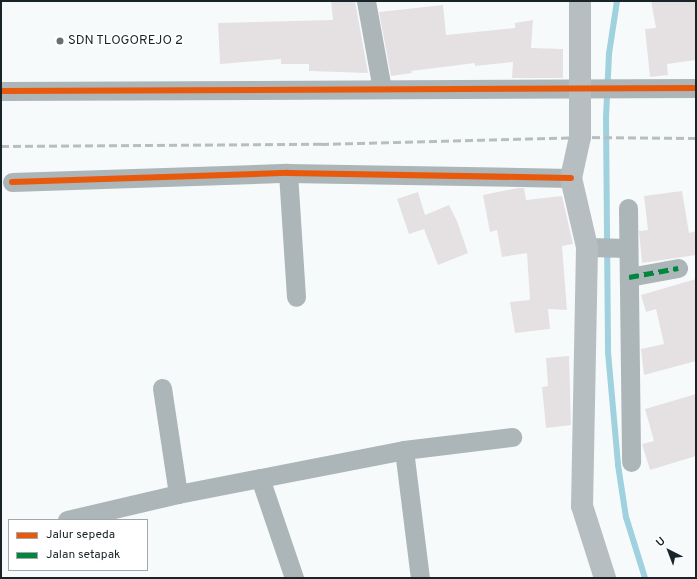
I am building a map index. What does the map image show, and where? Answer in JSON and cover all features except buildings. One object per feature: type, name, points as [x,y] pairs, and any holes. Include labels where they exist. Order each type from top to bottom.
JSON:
[{"type":"main road","points":[[580,1],[580,137],[571,178],[588,246],[582,506],[605,578]]},
{"type":"street","points":[[366,1],[382,89]]},
{"type":"street","points":[[1,91],[696,88]]},
{"type":"street","points":[[12,182],[288,173],[571,178]]},
{"type":"street","points":[[288,173],[296,297]]},
{"type":"street","points":[[628,208],[622,247],[629,277],[631,462]]},
{"type":"street","points":[[588,246],[622,247]]},
{"type":"street","points":[[629,277],[678,268]]},
{"type":"street","points":[[162,388],[178,494]]},
{"type":"street","points":[[71,519],[178,494],[404,450],[512,437]]},
{"type":"street","points":[[404,450],[420,578]]},
{"type":"street","points":[[260,478],[294,578]]},
{"type":"waterway","points":[[617,1],[609,54],[606,117],[608,352],[618,465],[626,517],[645,578]]},
{"type":"railway","points":[[1,146],[321,144],[580,137],[696,138]]},
{"type":"marked path","points":[[629,277],[678,268]]},
{"type":"cycle path","points":[[1,91],[696,88]]},
{"type":"cycle path","points":[[12,182],[288,173],[571,178]]},
{"type":"place","name":"SDN TLOGOREJO 2","points":[[60,41]]}]
